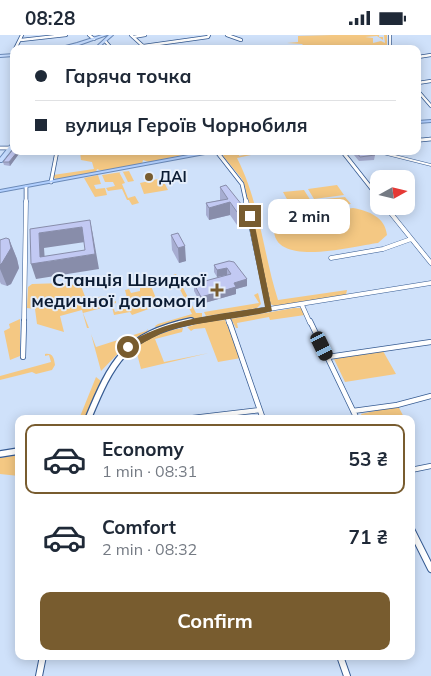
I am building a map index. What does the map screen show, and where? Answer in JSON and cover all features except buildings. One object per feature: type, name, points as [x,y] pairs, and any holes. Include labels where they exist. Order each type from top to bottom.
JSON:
[{"type":"highway","points":[[0,191],[196,155]]},
{"type":"main road","points":[[75,45],[106,35]]},
{"type":"main road","points":[[75,45],[106,35]]},
{"type":"main road","points":[[103,45],[113,35]]},
{"type":"main road","points":[[100,45],[113,35]]},
{"type":"main road","points":[[0,161],[10,148]]},
{"type":"street","points":[[18,45],[22,35]]},
{"type":"street","points":[[21,40],[66,35]]},
{"type":"street","points":[[89,35],[94,39]]},
{"type":"street","points":[[132,36],[144,35]]},
{"type":"street","points":[[150,45],[208,37],[209,35]]},
{"type":"street","points":[[227,35],[241,40]]},
{"type":"street","points":[[132,36],[142,45]]},
{"type":"street","points":[[421,94],[431,106]]},
{"type":"street","points":[[51,182],[56,155]]},
{"type":"street","points":[[221,155],[239,179],[244,190],[269,309]]},
{"type":"street","points":[[345,155],[370,187]]},
{"type":"street","points":[[392,155],[431,165]]},
{"type":"street","points":[[23,357],[26,187]]},
{"type":"street","points":[[392,215],[431,263]]},
{"type":"street","points":[[331,257],[383,249],[411,239]]},
{"type":"street","points":[[90,415],[110,368],[123,352],[134,343],[164,329],[227,316],[431,283]]},
{"type":"street","points":[[302,305],[355,415]]},
{"type":"street","points":[[227,316],[262,415]]},
{"type":"street","points":[[328,357],[431,342]]},
{"type":"street","points":[[353,411],[397,405],[431,396]]},
{"type":"street","points":[[221,415],[260,410]]},
{"type":"street","points":[[0,454],[15,452]]},
{"type":"street","points":[[415,469],[431,466]]},
{"type":"street","points":[[415,537],[431,569]]},
{"type":"street","points":[[423,553],[431,553]]},
{"type":"street","points":[[39,676],[42,660]]},
{"type":"street","points":[[341,660],[347,676]]},
{"type":"shaded area","points":[[379,35],[379,37],[383,37],[383,40],[377,36],[365,37],[373,38],[373,43],[381,41],[385,43],[384,35],[387,35],[387,45],[303,45],[287,43],[298,42],[298,36]]},
{"type":"shaded area","points":[[80,155],[183,155],[149,162],[143,160],[142,164],[102,171],[97,169],[96,172],[54,178],[53,175],[94,169],[92,162],[81,160]]},
{"type":"shaded area","points":[[251,155],[237,158],[245,175],[256,210],[278,300],[347,290],[346,295],[275,306],[270,304],[245,187],[242,179],[223,156]]},
{"type":"shaded area","points":[[129,171],[134,181],[128,182],[122,172]]},
{"type":"shaded area","points":[[119,172],[125,183],[122,184],[128,198],[135,196],[139,203],[132,205],[127,200],[122,189],[108,191],[106,188],[115,186],[113,182],[105,182],[102,175]]},
{"type":"shaded area","points":[[98,175],[101,184],[94,185],[96,189],[105,188],[107,195],[95,197],[84,178]]},
{"type":"shaded area","points":[[162,178],[168,190],[144,194],[140,183]]},
{"type":"shaded area","points":[[337,185],[344,195],[314,199],[308,189]]},
{"type":"shaded area","points":[[304,190],[316,209],[294,212],[283,192]]},
{"type":"shaded area","points":[[345,197],[351,204],[320,208],[315,200]]},
{"type":"shaded area","points":[[353,208],[370,213],[370,215],[380,219],[387,235],[378,243],[316,252],[299,251],[286,248],[277,240],[274,227],[286,217]]},
{"type":"shaded area","points":[[176,274],[196,313],[202,313],[202,317],[157,329],[155,326],[158,324],[192,314],[173,275]]},
{"type":"shaded area","points":[[63,283],[81,286],[86,299],[105,296],[109,306],[83,313],[89,328],[87,328],[82,310],[60,316],[64,332],[37,324],[35,309],[27,308],[28,287],[32,284]]},
{"type":"shaded area","points":[[148,284],[151,286],[158,303],[157,306],[132,315],[130,312],[114,315],[111,303],[116,301],[116,303],[112,304],[115,312],[122,310],[124,307],[122,300],[127,298],[125,290],[129,289],[131,293],[140,291],[140,286]]},
{"type":"shaded area","points":[[258,293],[261,304],[257,308],[206,316],[204,312],[259,303],[254,295]]},
{"type":"shaded area","points":[[301,308],[305,315],[270,320],[269,317],[237,323],[238,328],[236,328],[231,319]]},
{"type":"shaded area","points":[[20,319],[20,356],[10,360],[4,331],[10,328],[9,324]]},
{"type":"shaded area","points":[[225,320],[241,358],[218,362],[205,328],[191,331],[187,327],[204,322]]},
{"type":"shaded area","points":[[178,327],[180,327],[165,331],[144,340],[166,331],[183,328],[182,332],[155,339],[164,362],[209,353],[141,369],[135,346],[144,339],[155,334]]},
{"type":"shaded area","points":[[148,329],[147,333],[132,339],[101,371],[91,334],[96,347]]},
{"type":"shaded area","points":[[383,351],[396,374],[345,382],[334,359]]},
{"type":"shaded area","points":[[45,354],[50,354],[54,358],[55,365],[52,370],[36,374],[32,372],[0,380],[0,376],[51,362],[49,355],[45,356]]},
{"type":"shaded area","points":[[96,377],[101,381],[87,415],[81,415]]},
{"type":"shaded area","points":[[398,406],[403,415],[361,415]]},
{"type":"shaded area","points":[[15,456],[15,476],[0,474],[0,458]]},
{"type":"place","name":"ДАІ","points":[[149,177]]},
{"type":"place","name":"Станція Швидкої медичної допомоги","points":[[217,290]]},
{"type":"route","points":[[128,347],[140,339],[164,329],[269,309],[250,216]]}]
